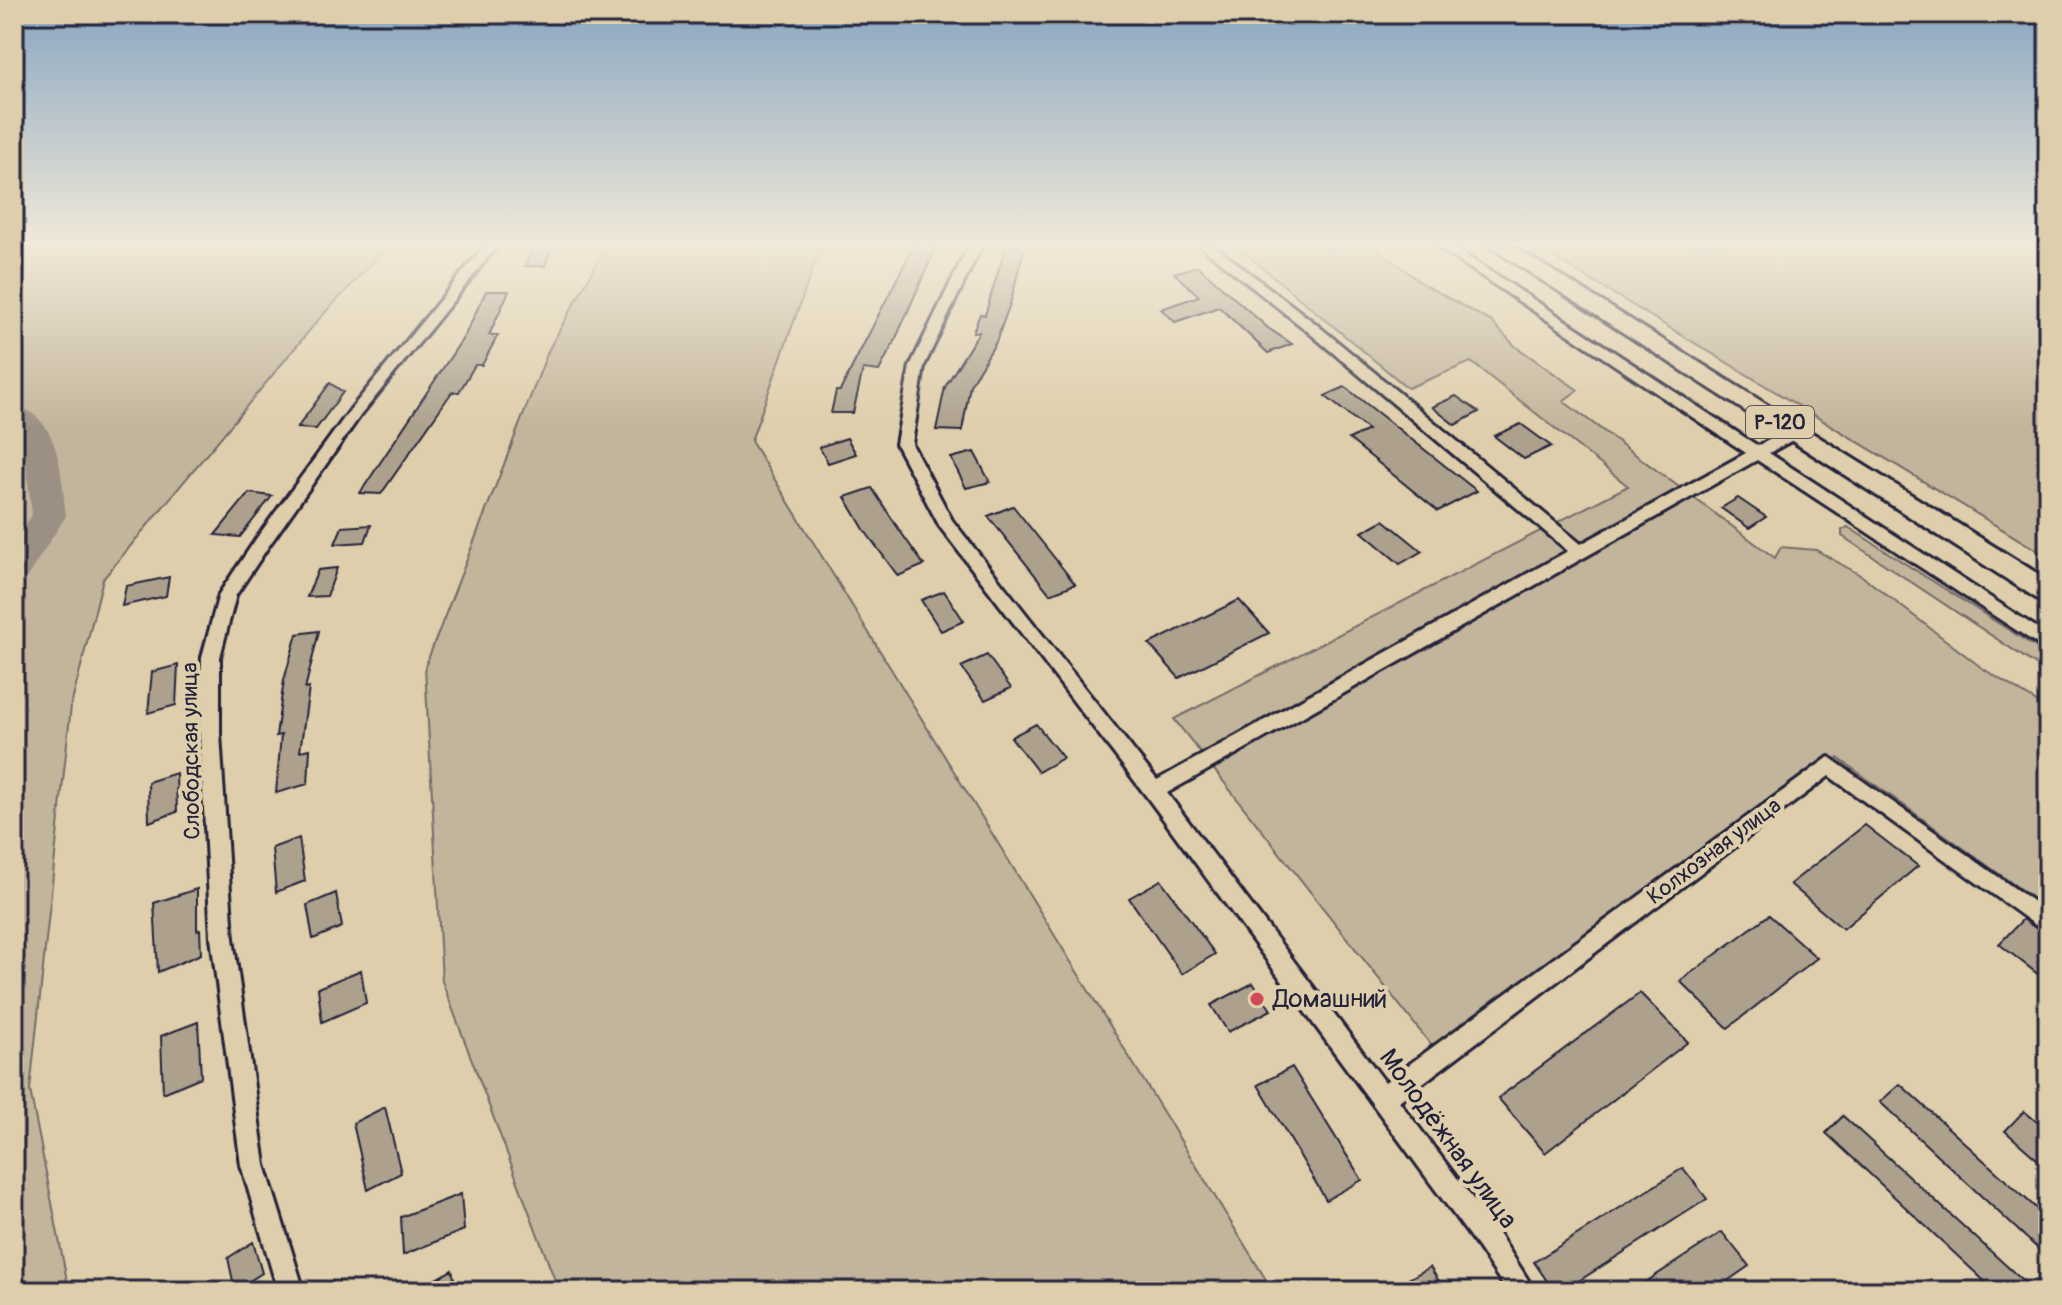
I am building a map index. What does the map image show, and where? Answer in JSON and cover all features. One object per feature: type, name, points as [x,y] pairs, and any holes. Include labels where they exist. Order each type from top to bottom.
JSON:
[{"type":"highway","name":"Р-120","points":[[1594,306],[2048,593]]},
{"type":"street","name":"Слободская улица","points":[[291,1291],[253,1165],[222,938],[210,734],[211,657],[228,594],[355,413],[442,306]]},
{"type":"street","name":"Молодёжная улица","points":[[946,306],[917,366],[904,444],[946,523],[1154,791],[1488,1240],[1522,1291]]},
{"type":"street","points":[[1284,306],[1581,553]]},
{"type":"street","points":[[1533,306],[2048,644]]},
{"type":"street","points":[[1154,791],[1759,455],[1795,432]]},
{"type":"street","name":"Колхозная улица","points":[[1383,1098],[1829,765],[2048,924]]},
{"type":"shaded area","points":[[14,306],[331,306],[103,579],[71,706],[30,1090],[69,1291],[14,1291]]},
{"type":"shaded area","points":[[573,306],[799,306],[751,441],[1273,1291],[559,1291],[442,981],[425,667],[549,349]]},
{"type":"shaded area","points":[[1309,306],[1463,306],[1492,322],[1515,346],[1578,390],[1563,401],[1775,558],[1781,547],[1816,550],[1862,576],[1982,668],[2048,709],[2048,909],[1838,758],[1439,1055],[1174,719],[1628,486],[1471,362],[1408,388]]},
{"type":"shaded area","points":[[1634,306],[2048,306],[2048,557]]},
{"type":"shaded area","points":[[1848,527],[2048,655],[2048,673],[1842,536],[1842,530]]},
{"type":"building","points":[[479,306],[502,306],[489,335],[498,335],[482,365],[475,365],[459,392],[452,392],[381,494],[360,493],[465,335]]},
{"type":"building","points":[[883,306],[910,306],[879,371],[863,369],[853,413],[831,413],[836,391],[840,391]]},
{"type":"building","points":[[988,306],[1009,306],[996,342],[970,385],[962,431],[936,430],[945,387],[979,332],[973,332],[980,314],[985,315]]},
{"type":"building","points":[[1170,306],[1243,306],[1292,344],[1268,353],[1219,307],[1175,322],[1161,309]]},
{"type":"building","points":[[330,383],[343,392],[316,429],[297,428]]},
{"type":"building","points":[[1345,387],[1477,491],[1438,511],[1349,439],[1368,430],[1325,396]]},
{"type":"building","points":[[1456,396],[1479,412],[1455,425],[1432,407]]},
{"type":"building","points":[[1521,424],[1551,446],[1524,459],[1494,436]]},
{"type":"building","points":[[847,438],[856,454],[828,463],[819,447]]},
{"type":"building","points":[[974,452],[990,482],[966,488],[951,458]]},
{"type":"building","points":[[872,488],[924,565],[898,576],[865,531],[845,497]]},
{"type":"building","points":[[249,493],[272,496],[240,537],[215,535]]},
{"type":"building","points":[[1738,498],[1766,517],[1749,528],[1721,508]]},
{"type":"building","points":[[1013,506],[1075,584],[1050,594],[988,516]]},
{"type":"building","points":[[1384,520],[1422,551],[1400,564],[1362,532]]},
{"type":"building","points":[[371,525],[365,542],[335,544],[342,527]]},
{"type":"building","points":[[337,568],[327,596],[307,597],[318,570]]},
{"type":"building","points":[[169,577],[166,596],[122,606],[126,586]]},
{"type":"building","points":[[944,591],[964,621],[941,631],[921,600]]},
{"type":"building","points":[[1239,600],[1269,633],[1179,678],[1149,644]]},
{"type":"building","points":[[319,631],[305,689],[309,688],[300,751],[310,749],[308,784],[276,793],[281,735],[276,736],[284,680],[297,634]]},
{"type":"building","points":[[987,655],[1011,688],[985,700],[961,667]]},
{"type":"building","points":[[178,665],[176,705],[148,713],[152,672]]},
{"type":"building","points":[[1036,724],[1063,758],[1038,772],[1011,737]]},
{"type":"building","points":[[176,773],[177,812],[149,822],[148,782]]},
{"type":"building","points":[[1865,825],[1918,866],[1843,929],[1790,884]]},
{"type":"building","points":[[299,838],[305,881],[276,892],[272,848]]},
{"type":"building","points":[[1161,880],[1215,954],[1182,974],[1129,898]]},
{"type":"building","points":[[197,889],[197,930],[200,929],[201,954],[158,972],[154,903]]},
{"type":"building","points":[[336,893],[342,927],[313,939],[307,905]]},
{"type":"building","points":[[1769,915],[1817,958],[1728,1028],[1680,981]]},
{"type":"building","points":[[2023,919],[2048,937],[2048,982],[1999,944]]},
{"type":"building","points":[[361,970],[366,1003],[322,1022],[318,988]]},
{"type":"building","points":[[1253,983],[1271,1010],[1228,1032],[1211,1005]]},
{"type":"building","points":[[1640,993],[1688,1042],[1545,1153],[1498,1098]]},
{"type":"building","points":[[198,1022],[201,1077],[163,1093],[161,1036]]},
{"type":"building","points":[[1292,1067],[1362,1180],[1326,1200],[1258,1085]]},
{"type":"building","points":[[1900,1084],[2048,1219],[2048,1258],[1880,1102]]},
{"type":"building","points":[[385,1107],[401,1173],[368,1190],[353,1123]]},
{"type":"building","points":[[2024,1111],[2048,1131],[2048,1169],[2005,1131]]},
{"type":"building","points":[[1843,1116],[2034,1291],[1995,1291],[1826,1133]]},
{"type":"building","points":[[1683,1168],[1707,1199],[1563,1291],[1554,1291],[1534,1262]]},
{"type":"building","points":[[461,1194],[464,1230],[403,1255],[401,1217]]},
{"type":"building","points":[[1722,1232],[1749,1266],[1713,1291],[1632,1291]]},
{"type":"building","points":[[253,1242],[262,1273],[235,1290],[228,1258]]},
{"type":"building","points":[[1430,1267],[1445,1291],[1387,1291]]},
{"type":"building","points":[[452,1270],[457,1291],[414,1291]]},
{"type":"waterway","points":[[14,415],[40,442],[49,516],[14,568]]},
{"type":"place","name":"Домашний","points":[[1257,999]]}]
